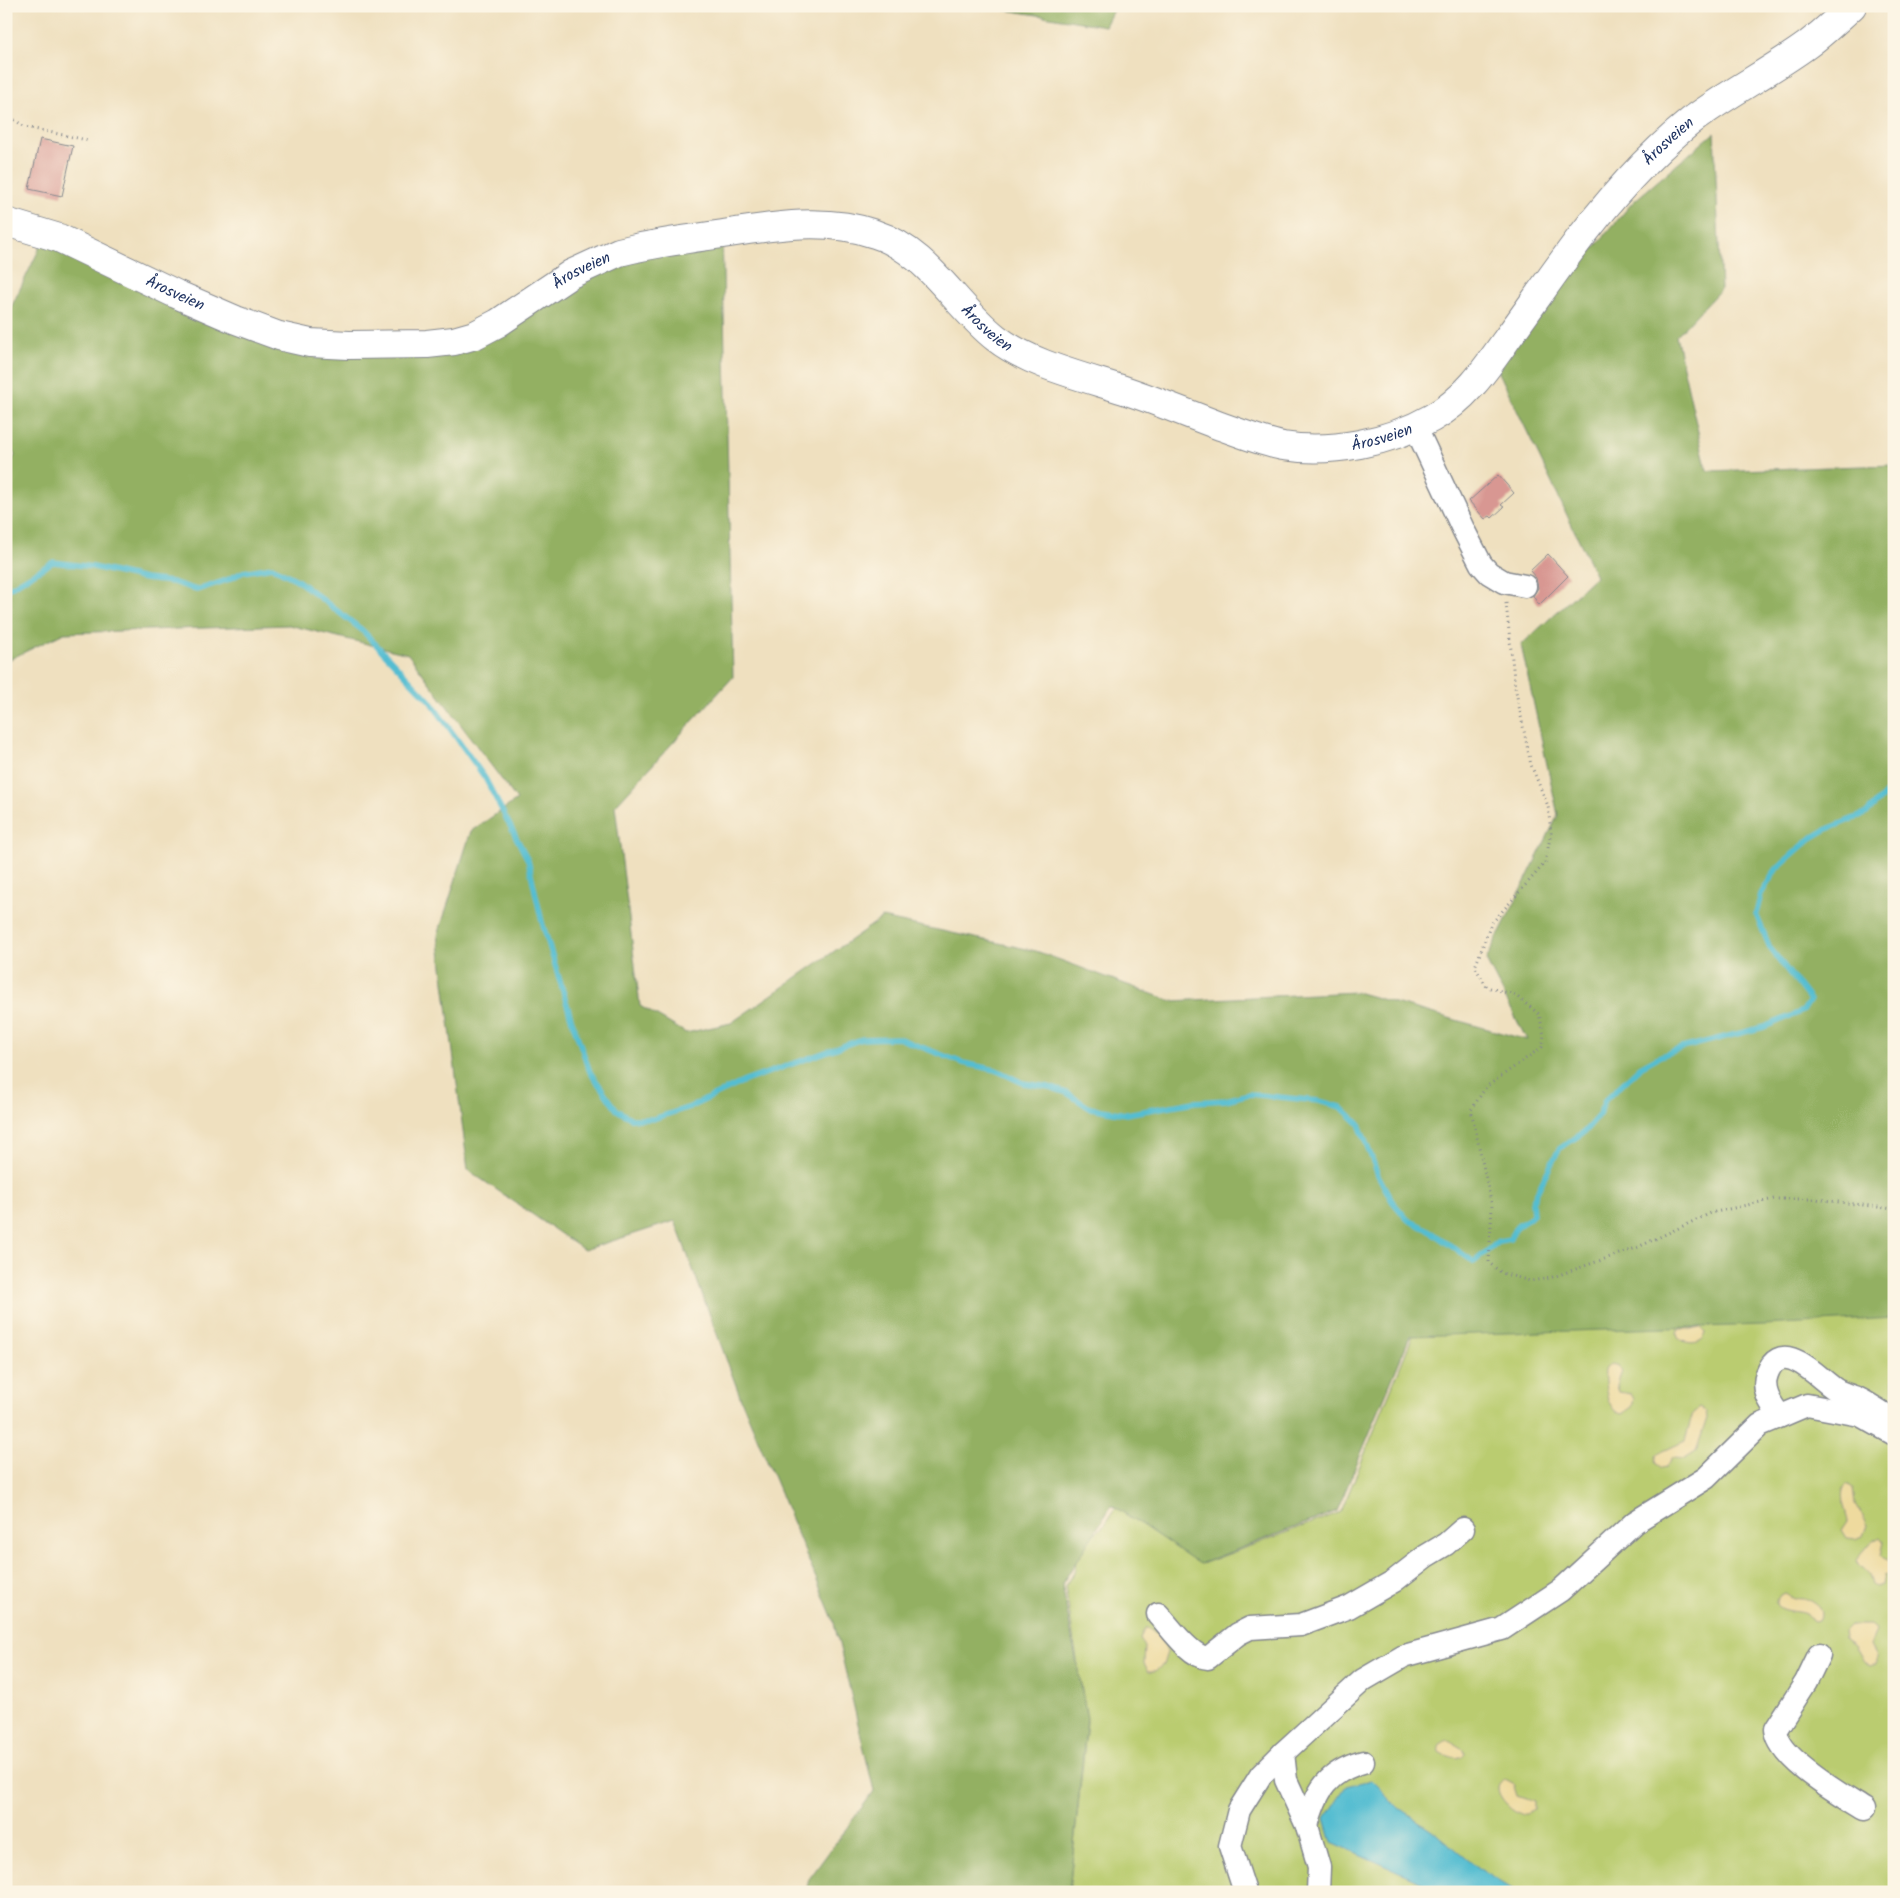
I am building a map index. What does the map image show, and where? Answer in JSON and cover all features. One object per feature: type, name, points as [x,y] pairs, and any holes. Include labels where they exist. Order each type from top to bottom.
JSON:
[{"type":"main road","name":"Årosveien","points":[[6,222],[60,238],[176,294],[278,336],[310,343],[402,345],[454,341],[474,335],[498,323],[570,274],[619,252],[750,229],[796,224],[833,224],[879,235],[905,249],[929,268],[980,324],[997,339],[1014,350],[1039,361],[1251,437],[1284,446],[1328,447],[1375,440],[1415,426],[1444,410],[1473,384],[1584,232],[1642,165],[1693,120],[1811,42],[1852,6]]},
{"type":"lane","points":[[1415,426],[1464,532],[1481,564],[1489,573],[1514,584]]},
{"type":"lane","points":[[1780,1416],[1770,1402],[1765,1389],[1767,1374],[1773,1363],[1782,1358],[1790,1358],[1807,1367],[1837,1391],[1862,1401],[1894,1423]]},
{"type":"lane","points":[[1245,1892],[1230,1846],[1240,1810],[1261,1775],[1363,1680],[1404,1656],[1502,1629],[1561,1590],[1635,1522],[1706,1478],[1760,1425],[1807,1405],[1860,1415],[1894,1434]]},
{"type":"lane","points":[[1158,1614],[1189,1649],[1203,1658],[1208,1658],[1238,1634],[1250,1628],[1302,1625],[1348,1607],[1394,1581],[1464,1529]]},
{"type":"lane","points":[[1819,1655],[1806,1682],[1776,1729],[1776,1734],[1786,1750],[1810,1774],[1864,1809]]},
{"type":"lane","points":[[1283,1753],[1286,1780],[1307,1826],[1319,1867],[1318,1892]]},
{"type":"lane","points":[[1307,1826],[1319,1792],[1330,1777],[1347,1766],[1363,1762]]},
{"type":"path","points":[[6,114],[25,127],[87,140]]},
{"type":"path","points":[[1514,584],[1515,687],[1531,765],[1548,806],[1551,833],[1545,862],[1491,924],[1475,968],[1487,987],[1515,995],[1539,1014],[1544,1035],[1542,1047],[1486,1087],[1471,1110],[1492,1206],[1489,1263],[1502,1273],[1530,1281],[1550,1278],[1636,1248],[1711,1212],[1774,1199],[1815,1199],[1894,1210]]},
{"type":"green space","points":[[982,6],[1115,6],[1105,26]]},
{"type":"green space","points":[[1714,133],[1721,289],[1676,336],[1707,471],[1894,465],[1894,1318],[1763,1325],[1410,1336],[1337,1511],[1200,1564],[1112,1505],[1062,1584],[1087,1718],[1069,1892],[806,1892],[809,1879],[874,1791],[833,1619],[741,1399],[675,1221],[584,1250],[468,1170],[438,935],[471,831],[517,800],[408,654],[289,625],[64,633],[6,661],[6,472],[15,455],[6,444],[6,318],[47,233],[282,337],[446,340],[536,295],[722,231],[733,677],[615,806],[640,1006],[686,1033],[731,1023],[882,918],[1036,951],[1171,1001],[1356,992],[1527,1040],[1486,960],[1558,815],[1521,645],[1596,576],[1495,364],[1633,202]]},
{"type":"green space","points":[[1894,1315],[1894,1892],[1069,1892],[1087,1722],[1065,1586],[1075,1570],[1076,1559],[1088,1539],[1104,1526],[1116,1508],[1202,1564],[1341,1512],[1413,1335]]},
{"type":"sand","points":[[1700,1327],[1706,1333],[1702,1340],[1698,1342],[1690,1343],[1678,1338],[1677,1333],[1680,1329]]},
{"type":"sand","points":[[1612,1364],[1618,1366],[1622,1371],[1617,1386],[1619,1392],[1631,1394],[1634,1399],[1632,1407],[1622,1414],[1612,1408],[1607,1396],[1605,1370]]},
{"type":"sand","points":[[1699,1408],[1706,1412],[1707,1418],[1696,1452],[1685,1459],[1672,1458],[1666,1467],[1661,1468],[1655,1461],[1657,1454],[1685,1441],[1693,1413]]},
{"type":"sand","points":[[1847,1484],[1853,1488],[1855,1505],[1867,1525],[1863,1536],[1856,1539],[1847,1538],[1842,1530],[1848,1521],[1842,1498]]},
{"type":"sand","points":[[1880,1537],[1884,1542],[1881,1555],[1892,1563],[1893,1567],[1890,1573],[1884,1575],[1882,1585],[1876,1587],[1872,1585],[1869,1575],[1859,1565],[1857,1560],[1873,1541]]},
{"type":"sand","points":[[1784,1593],[1792,1598],[1803,1598],[1814,1603],[1821,1612],[1819,1620],[1815,1621],[1805,1614],[1781,1608],[1777,1601],[1780,1595]]},
{"type":"sand","points":[[1850,1626],[1870,1626],[1876,1631],[1870,1645],[1876,1656],[1876,1664],[1870,1666],[1862,1661],[1854,1646],[1844,1639],[1843,1633]]},
{"type":"sand","points":[[1145,1628],[1157,1635],[1167,1652],[1163,1665],[1155,1671],[1149,1671],[1144,1664],[1145,1647],[1140,1638]]},
{"type":"sand","points":[[1449,1740],[1464,1749],[1465,1754],[1462,1757],[1456,1759],[1439,1752],[1441,1744]]},
{"type":"sand","points":[[1505,1779],[1513,1783],[1517,1796],[1534,1802],[1534,1810],[1531,1813],[1527,1815],[1522,1814],[1504,1801],[1498,1789],[1499,1783]]},
{"type":"water","points":[[1371,1780],[1399,1808],[1435,1832],[1478,1868],[1517,1892],[1442,1891],[1332,1842],[1325,1818],[1346,1786]]},
{"type":"building","points":[[40,139],[73,146],[62,196],[29,189]]},
{"type":"building","points":[[1498,475],[1514,493],[1501,505],[1504,507],[1492,518],[1490,516],[1485,519],[1469,501]]},
{"type":"building","points":[[1548,554],[1568,576],[1539,605],[1533,596],[1538,588],[1536,578],[1530,571]]},
{"type":"waterway","points":[[6,590],[53,562],[93,567],[145,579],[172,582],[197,590],[227,580],[243,572],[272,567],[297,580],[362,630],[430,701],[485,778],[528,860],[542,922],[572,1021],[590,1072],[617,1110],[632,1119],[653,1119],[690,1107],[745,1081],[862,1039],[898,1038],[963,1063],[996,1070],[1023,1083],[1049,1087],[1067,1093],[1090,1108],[1126,1114],[1194,1102],[1226,1100],[1249,1094],[1319,1101],[1341,1107],[1359,1124],[1378,1175],[1392,1201],[1408,1220],[1427,1229],[1474,1262],[1499,1241],[1510,1239],[1515,1228],[1533,1215],[1532,1202],[1559,1149],[1584,1132],[1599,1115],[1605,1100],[1640,1067],[1658,1057],[1682,1048],[1764,1027],[1803,1011],[1810,1000],[1770,948],[1756,914],[1761,894],[1777,868],[1810,839],[1825,830],[1867,813],[1894,785]]}]
